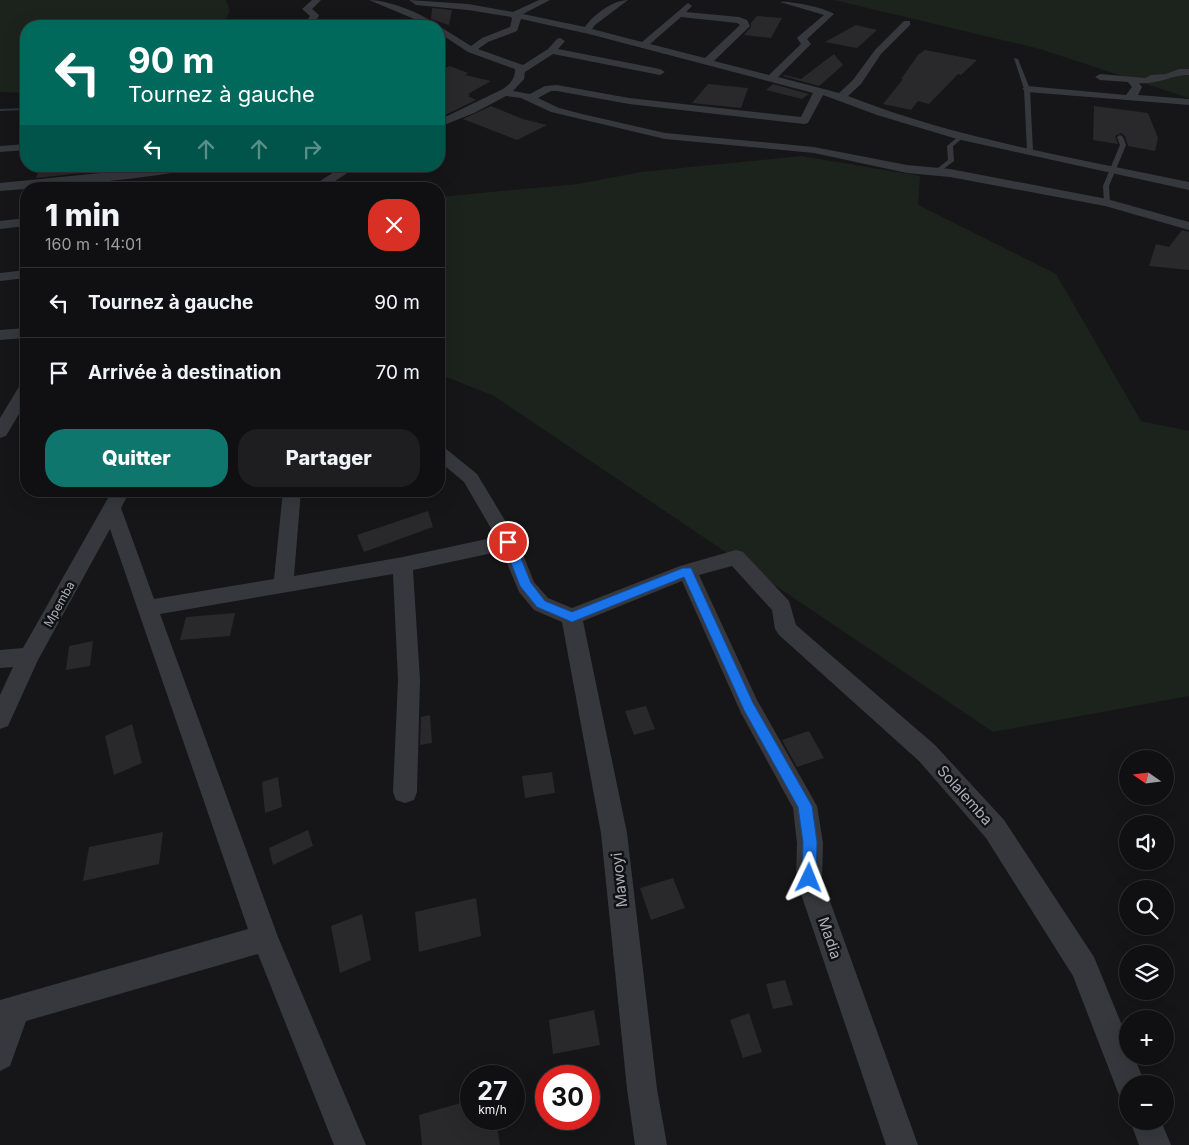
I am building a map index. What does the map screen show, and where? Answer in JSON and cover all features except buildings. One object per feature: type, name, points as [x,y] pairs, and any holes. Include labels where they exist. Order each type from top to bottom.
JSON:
[{"type":"street","points":[[314,20],[314,13],[306,9],[317,0]]},
{"type":"street","points":[[373,0],[422,19],[425,4],[414,1]]},
{"type":"street","points":[[514,15],[546,0]]},
{"type":"street","points":[[586,32],[592,24],[624,0]]},
{"type":"street","points":[[414,1],[471,4],[514,15],[554,22],[586,32],[708,61],[738,71],[772,78],[841,97],[881,113],[961,137],[1114,168],[1189,186]]},
{"type":"street","points":[[772,78],[806,44],[802,38],[830,14],[815,8],[784,2]]},
{"type":"street","points":[[643,46],[690,5]]},
{"type":"street","points":[[679,14],[744,22],[744,26],[708,61]]},
{"type":"street","points":[[471,50],[485,40],[514,29],[517,19],[514,15]]},
{"type":"street","points":[[520,71],[551,51],[562,38],[554,22]]},
{"type":"street","points":[[841,97],[857,82],[878,52],[907,23]]},
{"type":"street","points":[[445,33],[471,50],[520,67],[519,80],[504,93],[445,121]]},
{"type":"street","points":[[551,51],[660,72]]},
{"type":"street","points":[[520,71],[543,75],[577,90]]},
{"type":"street","points":[[1100,77],[1148,81],[1151,78],[1168,77],[1179,72],[1189,72]]},
{"type":"street","points":[[1129,97],[1132,96],[1137,87],[1132,81]]},
{"type":"street","points":[[529,98],[549,88],[577,90],[629,100],[804,121],[818,92]]},
{"type":"street","points":[[1026,90],[1189,102]]},
{"type":"street","points":[[504,93],[523,95],[555,110],[580,117],[665,136],[814,150],[907,169],[950,173],[997,181],[1107,203],[1189,226]]},
{"type":"street","points":[[0,149],[20,147]]},
{"type":"street","points":[[71,182],[119,175],[164,172]]},
{"type":"street","points":[[326,182],[342,172]]},
{"type":"street","points":[[0,187],[20,186]]},
{"type":"street","points":[[0,225],[20,223]]},
{"type":"street","points":[[0,278],[20,275]]},
{"type":"street","points":[[0,335],[20,333]]},
{"type":"street","points":[[0,404],[20,398]]},
{"type":"street","points":[[0,432],[20,403]]},
{"type":"street","points":[[445,457],[471,478],[508,542],[526,586],[541,604],[572,617],[687,571]]},
{"type":"street","points":[[284,585],[291,497]]},
{"type":"street","points":[[117,500],[148,608],[265,938],[350,1145]]},
{"type":"street","name":"Mpemba","points":[[0,719],[29,657],[117,500]]},
{"type":"street","points":[[148,608],[404,565],[508,542]]},
{"type":"street","name":"Solalemba","points":[[687,571],[736,557],[782,607],[786,629],[927,753],[995,829],[1084,967],[1126,1075]]},
{"type":"street","points":[[404,565],[408,680],[405,792]]},
{"type":"street","name":"Madia","points":[[687,571],[748,706],[805,806],[810,842],[809,878],[902,1145]]},
{"type":"street","name":"Mawoyi","points":[[572,617],[614,833],[642,1089],[651,1145]]},
{"type":"street","points":[[0,659],[29,657]]},
{"type":"street","points":[[0,1056],[7,1013],[265,938]]},
{"type":"street","points":[[1149,1130],[1155,1145]]},
{"type":"lane","points":[[1016,59],[1026,90],[1030,151]]},
{"type":"lane","points":[[935,173],[951,161],[950,146],[961,137]]},
{"type":"lane","points":[[1107,203],[1106,186],[1123,145],[1120,137]]},
{"type":"shaded area","points":[[0,0],[226,0],[230,11],[225,20],[20,20],[20,93],[0,92]]},
{"type":"shaded area","points":[[834,0],[1189,0],[1189,98],[1040,49]]},
{"type":"shaded area","points":[[801,156],[920,176],[918,205],[1056,274],[1141,421],[1189,431],[1189,696],[993,732],[494,396],[445,376],[445,196],[578,184],[641,172]]},
{"type":"waterway","points":[[0,110],[20,109]]},
{"type":"route","points":[[508,542],[526,586],[541,604],[572,617],[687,571],[748,706],[805,806],[810,842],[809,878]]}]
